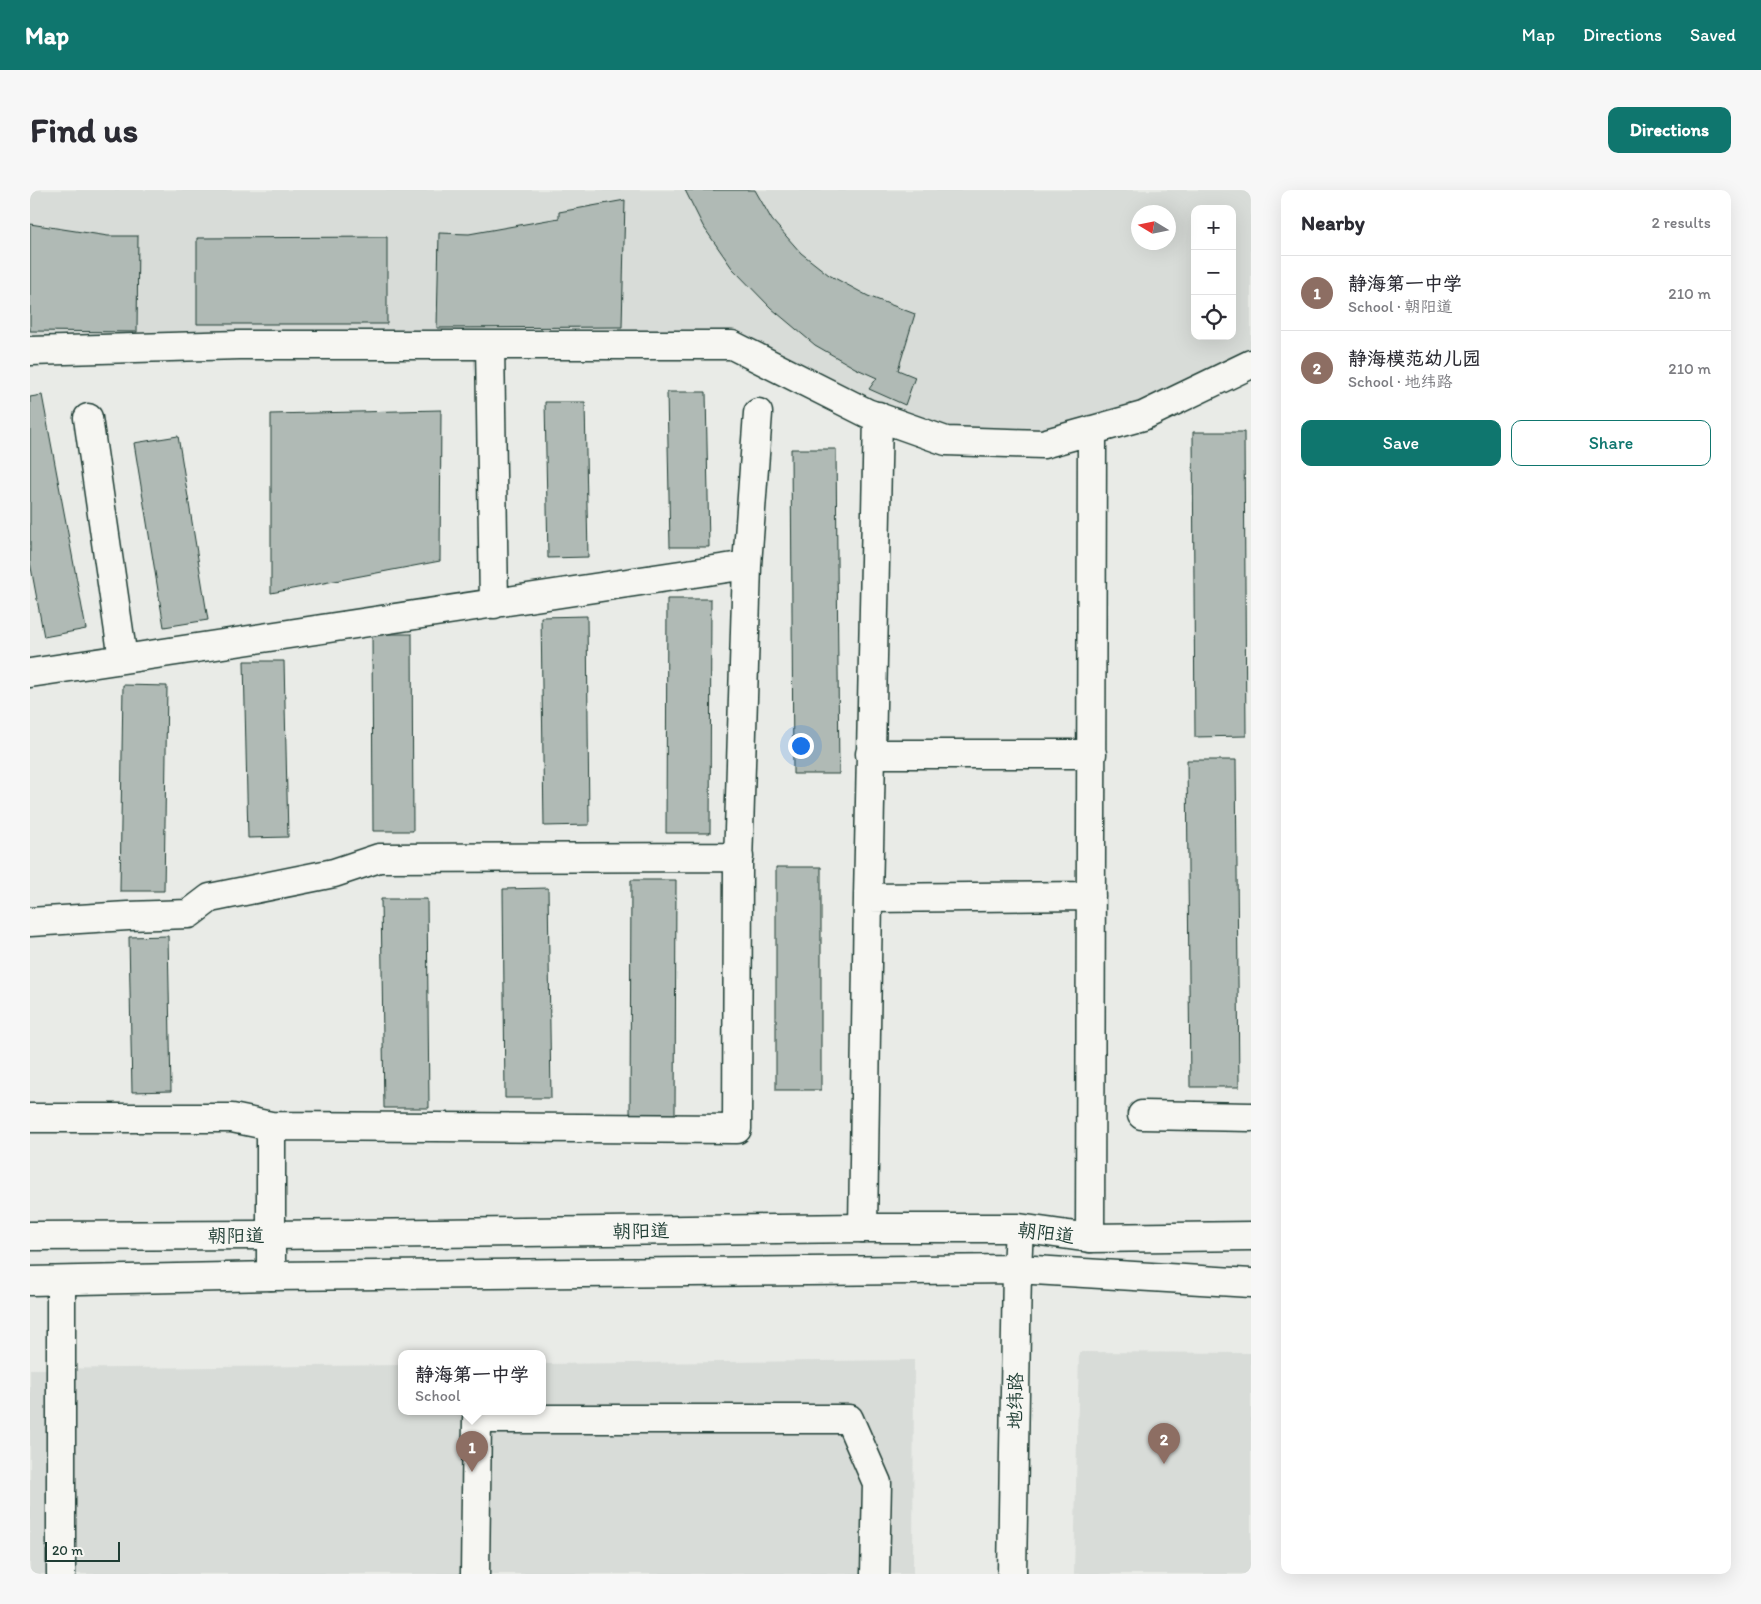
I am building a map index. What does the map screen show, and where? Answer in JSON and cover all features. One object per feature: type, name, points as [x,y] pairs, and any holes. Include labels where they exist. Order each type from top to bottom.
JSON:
[{"type":"street","points":[[30,350],[240,345],[732,345],[878,416],[946,441],[1043,444],[1143,416],[1251,364]]},
{"type":"street","points":[[490,345],[494,604]]},
{"type":"street","points":[[30,1118],[232,1118],[271,1126],[737,1129],[738,857],[747,565],[758,413]]},
{"type":"street","points":[[863,1228],[870,754],[878,416]]},
{"type":"street","points":[[88,418],[124,659]]},
{"type":"street","points":[[1090,1238],[1092,430]]},
{"type":"street","points":[[30,673],[747,565]]},
{"type":"street","points":[[870,754],[1092,754]]},
{"type":"street","points":[[30,922],[138,915],[189,914],[210,898],[334,873],[379,858],[738,857]]},
{"type":"street","points":[[868,898],[1091,896]]},
{"type":"street","points":[[1142,1115],[1251,1117]]},
{"type":"street","points":[[271,1126],[272,1276]]},
{"type":"street","name":"朝阳道","points":[[30,1236],[1019,1228],[1090,1238],[1251,1236]]},
{"type":"street","name":"地纬路","points":[[1012,1574],[1019,1228]]},
{"type":"street","name":"朝阳道","points":[[30,1281],[272,1276],[1017,1269],[1251,1283]]},
{"type":"street","points":[[61,1281],[61,1574]]},
{"type":"street","points":[[475,1574],[477,1419],[849,1419],[877,1483],[875,1574]]},
{"type":"shaded area","points":[[30,190],[1251,190],[1251,367],[1054,444],[961,455],[721,351],[30,356]]},
{"type":"shaded area","points":[[1079,1352],[1251,1353],[1251,1574],[1074,1574]]},
{"type":"shaded area","points":[[914,1360],[913,1574],[30,1574],[30,1369],[398,1365],[398,1415],[546,1415],[546,1364]]},
{"type":"building","points":[[685,190],[755,190],[772,220],[801,253],[829,275],[868,296],[915,314],[898,370],[915,377],[905,405],[869,389],[877,378],[855,368],[815,345],[771,308],[732,268],[703,226]]},
{"type":"building","points":[[625,200],[622,327],[437,328],[439,233],[469,234],[559,218],[559,212]]},
{"type":"building","points":[[30,224],[108,236],[138,236],[137,332],[30,331]]},
{"type":"building","points":[[387,237],[387,324],[197,324],[197,238]]},
{"type":"building","points":[[667,392],[706,392],[709,547],[670,547]]},
{"type":"building","points":[[42,395],[86,629],[44,637],[30,562],[30,397]]},
{"type":"building","points":[[545,402],[585,402],[588,557],[548,558]]},
{"type":"building","points":[[441,410],[440,561],[271,593],[271,414]]},
{"type":"building","points":[[1193,432],[1244,432],[1246,736],[1195,737]]},
{"type":"building","points":[[178,436],[208,620],[164,627],[134,443]]},
{"type":"building","points":[[791,449],[836,449],[839,774],[793,774]]},
{"type":"building","points":[[667,599],[711,599],[710,833],[666,833]]},
{"type":"building","points":[[587,616],[589,825],[544,826],[541,617]]},
{"type":"building","points":[[372,634],[412,634],[413,831],[373,831]]},
{"type":"building","points":[[244,661],[284,661],[288,837],[248,838]]},
{"type":"building","points":[[123,685],[167,686],[164,891],[120,891]]},
{"type":"building","points":[[1187,760],[1236,760],[1239,1087],[1190,1087]]},
{"type":"building","points":[[776,867],[821,867],[821,1090],[776,1090]]},
{"type":"building","points":[[631,880],[676,880],[675,1115],[630,1115]]},
{"type":"building","points":[[548,888],[551,1098],[505,1098],[503,889]]},
{"type":"building","points":[[381,899],[427,899],[429,1108],[384,1108]]},
{"type":"building","points":[[168,936],[171,1091],[132,1092],[129,937]]},
{"type":"place","name":"静海模范幼儿园","points":[[1164,1464]]},
{"type":"place","name":"静海第一中学","points":[[472,1472]]}]
